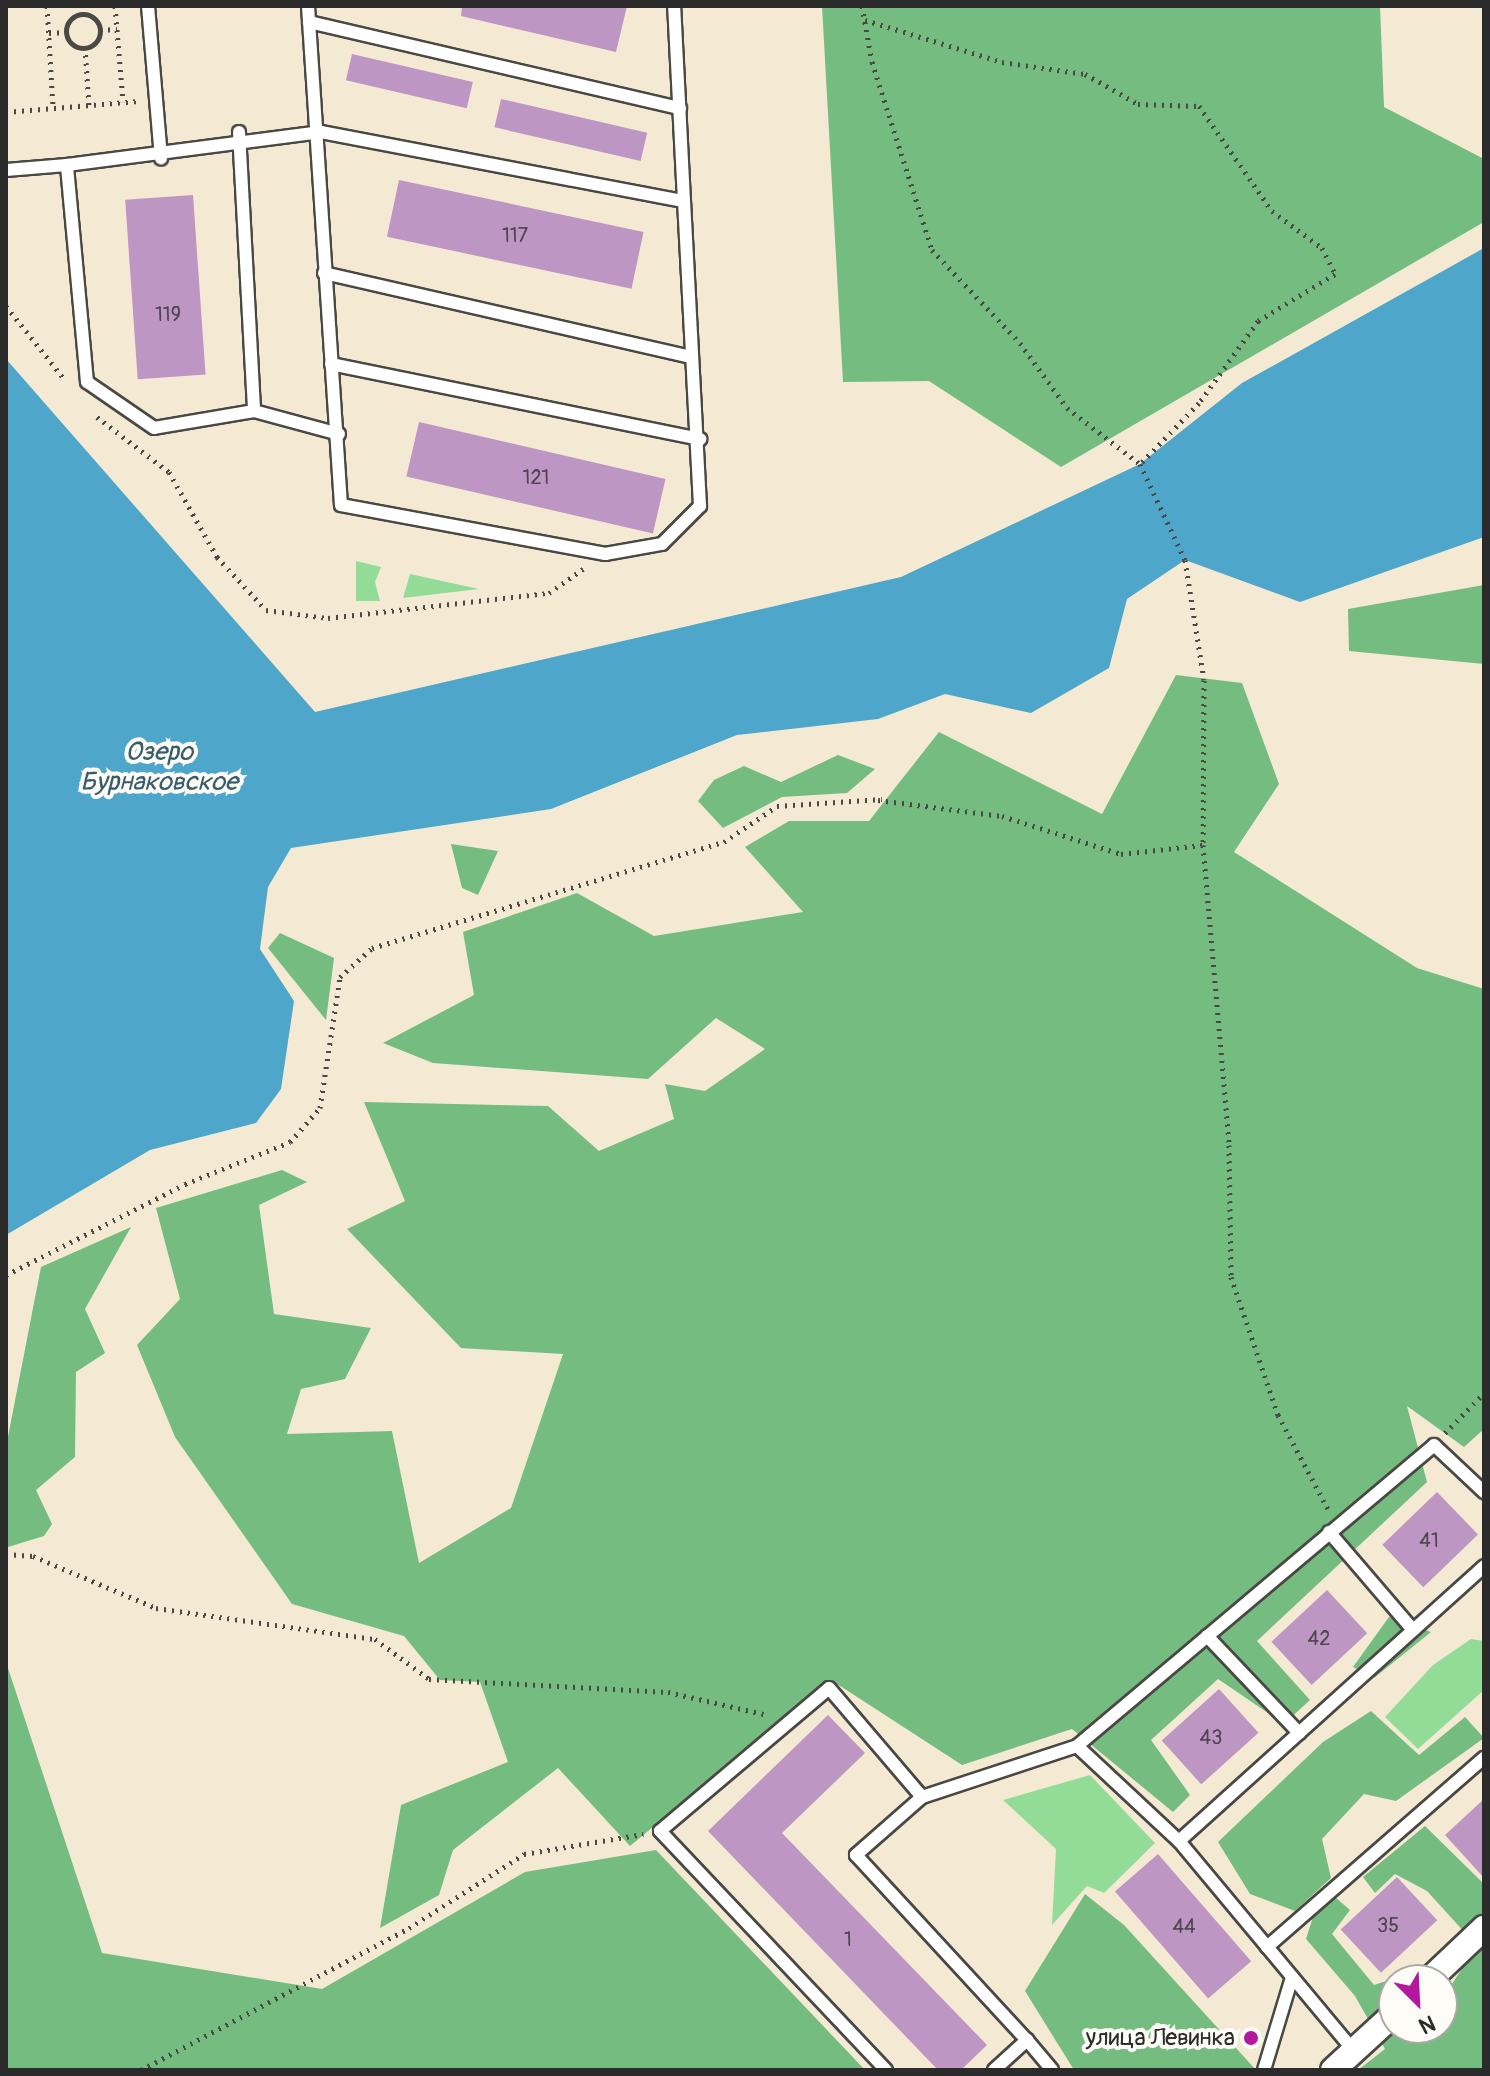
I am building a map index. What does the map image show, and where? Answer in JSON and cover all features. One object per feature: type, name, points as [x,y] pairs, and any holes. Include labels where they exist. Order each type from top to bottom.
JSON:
[{"type":"street","points":[[1446,1964],[1484,1928]]},
{"type":"street","points":[[1333,2070],[1378,2029]]},
{"type":"lane","points":[[148,6],[161,158]]},
{"type":"lane","points":[[308,6],[321,132],[324,273],[339,434],[341,505],[605,554],[662,544],[700,506],[700,439],[692,357],[674,6]]},
{"type":"lane","points":[[309,22],[680,108]]},
{"type":"lane","points":[[239,132],[254,411]]},
{"type":"lane","points":[[6,170],[161,158],[321,132],[684,201]]},
{"type":"lane","points":[[67,165],[87,382],[154,428],[254,411],[339,434]]},
{"type":"lane","points":[[324,273],[692,357]]},
{"type":"lane","points":[[331,364],[700,439]]},
{"type":"lane","points":[[1052,2070],[856,1855],[922,1797],[1077,1746],[1434,1445],[1484,1492]]},
{"type":"lane","points":[[1333,1529],[1413,1630]]},
{"type":"lane","points":[[1179,1841],[1484,1566]]},
{"type":"lane","points":[[1207,1636],[1299,1733]]},
{"type":"lane","points":[[886,2070],[660,1831],[829,1688],[922,1797]]},
{"type":"lane","points":[[1077,1746],[1179,1841],[1354,2051]]},
{"type":"lane","points":[[1267,1947],[1484,1758]]},
{"type":"lane","points":[[1264,2070],[1292,1977]]},
{"type":"lane","points":[[994,2070],[1027,2040]]},
{"type":"path","points":[[47,6],[53,108]]},
{"type":"path","points":[[81,6],[82,14],[100,30],[117,29]]},
{"type":"path","points":[[115,6],[123,102]]},
{"type":"path","points":[[862,6],[932,250],[1020,343],[1067,408],[1140,464],[1185,560],[1204,680],[1203,845],[1229,1145],[1231,1277],[1278,1415],[1333,1529]]},
{"type":"path","points":[[67,32],[82,14]]},
{"type":"path","points":[[865,20],[1002,62],[1085,74],[1138,104],[1199,106],[1272,211],[1322,248],[1335,274],[1258,321],[1199,403],[1140,464]]},
{"type":"path","points":[[89,105],[85,47],[100,30]]},
{"type":"path","points":[[49,33],[67,32],[85,47]]},
{"type":"path","points":[[6,112],[156,100]]},
{"type":"path","points":[[6,306],[68,384]]},
{"type":"path","points":[[85,408],[169,472],[217,557],[266,610],[328,618],[549,593],[605,554]]},
{"type":"path","points":[[6,1275],[185,1184],[290,1142],[320,1108],[340,977],[372,948],[724,842],[777,806],[882,799]]},
{"type":"path","points":[[873,800],[1002,816],[1121,854],[1203,845]]},
{"type":"path","points":[[1434,1445],[1484,1393]]},
{"type":"path","points":[[6,1554],[33,1556],[156,1608],[375,1639],[429,1679],[668,1692],[792,1720]]},
{"type":"path","points":[[141,2070],[409,1928],[524,1854],[660,1831]]},
{"type":"green space","points":[[822,6],[1380,6],[1384,107],[1484,159],[1484,222],[1061,467],[929,381],[843,382]]},
{"type":"green space","points":[[356,561],[381,567],[375,582],[380,601],[356,601]]},
{"type":"green space","points":[[410,574],[479,589],[403,598]]},
{"type":"green space","points":[[1484,585],[1484,664],[1349,651],[1348,609]]},
{"type":"green space","points":[[1176,675],[1242,683],[1279,784],[1234,852],[1417,968],[1484,989],[1484,1429],[1464,1447],[1407,1406],[1427,1482],[1257,1641],[1310,1700],[1284,1724],[1218,1679],[1151,1740],[1190,1795],[1173,1812],[1072,1729],[962,1765],[831,1680],[630,1846],[558,1768],[453,1850],[439,1895],[380,1928],[401,1805],[508,1762],[480,1682],[440,1680],[404,1636],[292,1604],[175,1437],[137,1345],[180,1299],[156,1208],[282,1170],[307,1182],[259,1205],[274,1314],[371,1328],[345,1379],[301,1389],[287,1434],[392,1431],[419,1563],[511,1508],[563,1354],[461,1348],[347,1229],[405,1201],[364,1102],[548,1106],[599,1151],[674,1119],[665,1084],[705,1091],[765,1049],[716,1018],[648,1079],[433,1063],[383,1043],[474,995],[463,932],[577,893],[654,936],[803,912],[745,847],[789,821],[869,821],[939,732],[1102,814]]},
{"type":"green space","points":[[838,755],[875,769],[847,793],[782,797],[723,828],[698,801],[714,780],[744,766],[781,782]]},
{"type":"green space","points":[[451,844],[498,851],[478,895],[462,888]]},
{"type":"green space","points":[[280,933],[334,958],[326,1020],[268,948]]},
{"type":"green space","points":[[131,1227],[85,1309],[105,1353],[76,1372],[75,1457],[36,1490],[52,1524],[44,1536],[8,1547],[6,1447],[41,1267]]},
{"type":"green space","points":[[1389,1617],[1431,1632],[1374,1678],[1353,1667]]},
{"type":"green space","points":[[1471,1639],[1484,1641],[1484,1690],[1418,1749],[1385,1717],[1433,1665]]},
{"type":"green space","points":[[6,1662],[102,1953],[322,1989],[525,1872],[656,1850],[865,2070],[6,2070]]},
{"type":"green space","points":[[1371,1711],[1419,1755],[1465,1717],[1484,1738],[1396,1801],[1364,1794],[1322,1839],[1331,1878],[1295,1911],[1250,1894],[1218,1842],[1323,1742]]},
{"type":"green space","points":[[1090,1775],[1155,1843],[1104,1893],[1087,1886],[1052,1925],[1056,1849],[1003,1800]]},
{"type":"green space","points":[[1425,1826],[1484,1884],[1484,2070],[1358,2070],[1385,2049],[1382,2044],[1458,2044],[1458,1975],[1477,1946],[1427,1891],[1395,1874],[1375,1893],[1363,1877]]},
{"type":"green space","points":[[1085,1894],[1124,1925],[1256,2070],[1074,2070],[1025,1991]]},
{"type":"green space","points":[[1335,1897],[1350,1910],[1332,1934],[1374,1985],[1378,1984],[1378,2037],[1355,1996],[1306,1939],[1313,1917]]},
{"type":"water","name":"Озеро Бурнаковское","points":[[1484,248],[1484,537],[1300,602],[1185,560],[1127,599],[1109,668],[1031,713],[945,694],[878,719],[737,735],[551,809],[291,848],[268,887],[260,949],[294,1001],[281,1089],[256,1123],[150,1150],[6,1235],[6,359],[315,712],[901,577],[1140,464],[1242,383]]},
{"type":"building","points":[[462,6],[627,6],[616,52],[461,16]]},
{"type":"building","points":[[352,54],[473,82],[467,108],[346,80]]},
{"type":"building","points":[[501,99],[647,133],[641,161],[494,127]]},
{"type":"building","points":[[399,180],[644,232],[631,289],[387,237]]},
{"type":"building","points":[[193,195],[206,375],[138,379],[125,200]]},
{"type":"building","points":[[419,422],[666,479],[653,533],[406,477]]},
{"type":"building","points":[[1437,1492],[1478,1534],[1423,1587],[1382,1545]]},
{"type":"building","points":[[1327,1590],[1367,1633],[1312,1685],[1271,1642]]},
{"type":"building","points":[[1219,1689],[1258,1733],[1201,1784],[1162,1741]]},
{"type":"building","points":[[828,1715],[865,1753],[782,1833],[987,2045],[961,2070],[938,2070],[708,1831]]},
{"type":"building","points":[[1484,1799],[1484,1878],[1445,1835]]},
{"type":"building","points":[[1158,1854],[1251,1961],[1208,1999],[1115,1891]]},
{"type":"building","points":[[1397,1877],[1437,1920],[1390,1964],[1378,1964],[1378,1970],[1341,1930]]},
{"type":"place","name":"улица Левинка","points":[[1251,2038]]}]
